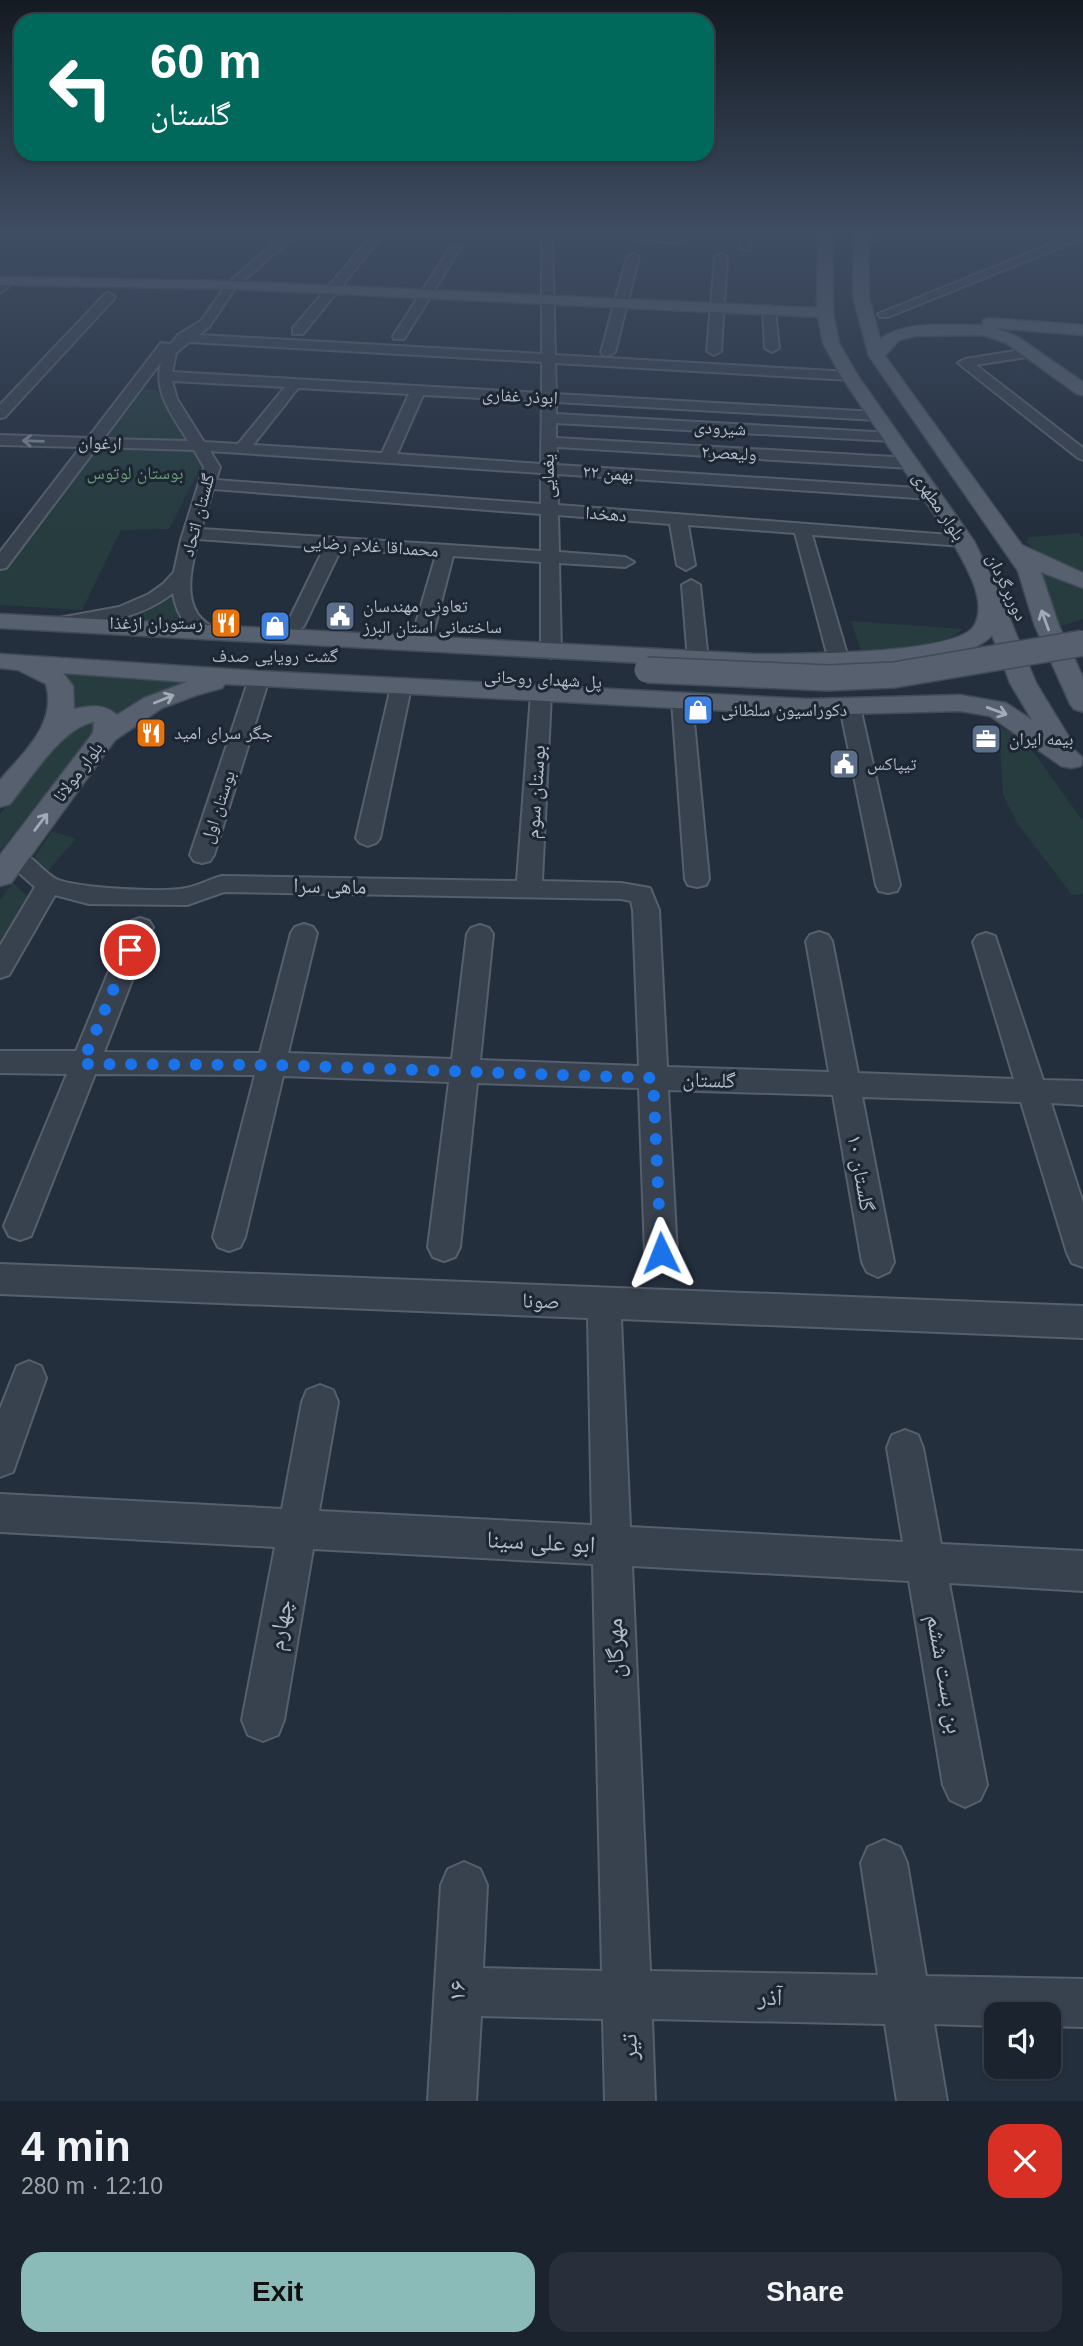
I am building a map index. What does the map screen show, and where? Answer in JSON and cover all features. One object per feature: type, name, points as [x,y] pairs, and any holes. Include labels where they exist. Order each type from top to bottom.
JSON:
[{"type":"main road","name":"بلوار مطهری","points":[[828,329],[831,343],[850,376],[896,438],[963,541],[990,597],[1023,684],[1077,768]]},
{"type":"main road","name":"بلوار مطهری","points":[[870,329],[877,356],[914,411],[1017,550],[1029,571],[1077,712]]},
{"type":"main road","points":[[905,329],[985,330],[1012,340],[1028,353],[1059,357]]},
{"type":"main road","points":[[1015,329],[1083,370]]},
{"type":"main road","points":[[877,356],[884,344],[893,337],[915,331]]},
{"type":"main road","points":[[1083,336],[1054,339],[1059,357],[1083,390]]},
{"type":"main road","points":[[896,438],[894,426],[911,427],[916,423],[914,411]]},
{"type":"main road","name":"دوربرگردان","points":[[896,438],[971,517],[997,560],[1019,614],[1077,712]]},
{"type":"main road","points":[[1017,550],[1047,567],[1083,581]]},
{"type":"main road","points":[[0,621],[698,660],[839,661],[903,655],[969,643],[985,629],[989,619],[990,597]]},
{"type":"main road","name":"پل شهدای روحانی","points":[[0,631],[648,670],[827,678],[894,675],[1083,643]]},
{"type":"main road","points":[[903,655],[955,656],[966,661],[978,676],[973,687],[922,702]]},
{"type":"main road","points":[[7,657],[259,680],[682,701],[850,707],[922,702],[960,703],[997,709],[1013,718],[1077,768]]},
{"type":"main road","points":[[7,657],[43,670],[56,679],[60,686],[62,707],[53,734]]},
{"type":"main road","name":"پل شهدای روحانی","points":[[7,657],[827,694],[908,690],[1083,659]]},
{"type":"main road","name":"بلوار مولانا","points":[[7,867],[106,734],[153,703],[188,689],[219,682],[259,680]]},
{"type":"main road","points":[[0,798],[53,734],[73,717],[99,713],[107,719],[106,734]]},
{"type":"street","points":[[0,415],[79,329]]},
{"type":"street","points":[[0,564],[178,329]]},
{"type":"street","points":[[164,376],[170,351],[197,329]]},
{"type":"street","points":[[399,336],[403,329]]},
{"type":"street","name":"یغمایی","points":[[545,329],[551,652]]},
{"type":"street","points":[[608,352],[613,329]]},
{"type":"street","points":[[714,351],[716,329]]},
{"type":"street","points":[[771,329],[772,348]]},
{"type":"street","points":[[183,338],[546,366],[755,397]]},
{"type":"street","points":[[170,351],[850,376]]},
{"type":"street","points":[[1028,353],[965,363],[1083,455]]},
{"type":"street","name":"ابوذر غفاری","points":[[164,376],[547,398],[755,397],[896,438]]},
{"type":"street","name":"گلستان اتحاد","points":[[164,376],[170,399],[212,467],[192,534],[181,592],[185,610],[194,623],[208,634]]},
{"type":"street","points":[[242,449],[295,383]]},
{"type":"street","points":[[387,458],[418,390]]},
{"type":"street","name":"شیرودی","points":[[547,418],[896,438]]},
{"type":"street","name":"ولیعصر۲","points":[[548,442],[896,438]]},
{"type":"street","name":"ارغوان","points":[[0,440],[199,446]]},
{"type":"street","name":"۲۲ بهمن","points":[[199,446],[932,494]]},
{"type":"street","name":"دهخدا","points":[[208,484],[963,541]]},
{"type":"street","points":[[678,519],[686,565]]},
{"type":"street","points":[[802,529],[839,661]]},
{"type":"street","points":[[390,547],[396,530]]},
{"type":"street","name":"محمداقا غلام رضایی","points":[[192,534],[625,562]]},
{"type":"street","points":[[485,553],[488,534]]},
{"type":"street","points":[[295,626],[335,544]]},
{"type":"street","points":[[424,630],[446,551]]},
{"type":"street","points":[[55,624],[120,613],[146,605],[167,593],[183,573]]},
{"type":"street","points":[[691,586],[698,660]]},
{"type":"street","name":"بوستان اول","points":[[202,855],[259,680]]},
{"type":"street","points":[[368,838],[401,687]]},
{"type":"street","name":"بوستان سوم","points":[[529,889],[541,694]]},
{"type":"street","points":[[682,701],[697,879]]},
{"type":"street","points":[[850,707],[888,885]]},
{"type":"street","name":"ماهی سرا","points":[[7,867],[48,885],[89,895],[187,898],[222,884],[633,891],[641,894],[646,910],[653,1078]]},
{"type":"street","points":[[0,968],[48,885]]},
{"type":"street","points":[[20,1226],[82,1064],[140,927]]},
{"type":"street","points":[[229,1237],[304,933]]},
{"type":"street","points":[[444,1247],[480,934]]},
{"type":"street","name":"گلستان ۱۰","points":[[818,940],[878,1262]]},
{"type":"street","points":[[986,942],[1083,1253]]},
{"type":"street","name":"گلستان","points":[[0,1062],[272,1065],[1083,1093]]},
{"type":"street","points":[[653,1078],[661,1253]]},
{"type":"street","name":"صونا","points":[[0,1279],[1083,1322]]},
{"type":"street","name":"مهرگان","points":[[604,1303],[627,1994]]},
{"type":"street","points":[[0,1459],[29,1378]]},
{"type":"street","name":"چهارم","points":[[262,1720],[320,1402]]},
{"type":"street","name":"بن بست ششم","points":[[905,1448],[965,1785]]},
{"type":"street","name":"ابو علی سینا","points":[[0,1513],[1083,1571]]},
{"type":"street","points":[[884,1863],[922,2101]]},
{"type":"street","name":"۱۶","points":[[452,2098],[464,1885]]},
{"type":"street","name":"آذر","points":[[457,1992],[1083,2003]]},
{"type":"street","name":"تیر","points":[[627,1994],[631,2101]]},
{"type":"green space","name":"بوستان لوتوس","points":[[131,387],[160,391],[183,434],[203,462],[169,529],[121,530],[82,610],[0,605],[0,562]]},
{"type":"green space","points":[[1079,533],[1083,538],[1083,573],[1041,556],[1026,542],[1029,537]]},
{"type":"green space","points":[[1038,569],[1083,586],[1083,619],[1060,626]]},
{"type":"green space","points":[[173,594],[183,623],[112,619],[142,612]]},
{"type":"green space","points":[[851,621],[962,629],[955,635],[930,643],[861,650]]},
{"type":"green space","points":[[58,668],[206,678],[116,718],[70,711]]},
{"type":"green space","points":[[91,722],[97,728],[0,851],[0,814],[62,739],[77,724]]},
{"type":"green space","points":[[999,726],[1024,739],[1083,821],[1083,894],[1072,895],[1017,823],[1003,795]]},
{"type":"green space","points":[[52,831],[76,839],[44,875],[32,861]]},
{"type":"green space","points":[[13,883],[34,902],[0,942],[0,900]]},
{"type":"place","name":"تعاونی مهندسان ساختمانی استان البرز","points":[[340,616]]},
{"type":"place","name":"رستوران ازغذا","points":[[226,623]]},
{"type":"place","name":"گشت رویایی صدف","points":[[275,626]]},
{"type":"place","name":"دکوراسیون سلطانی","points":[[698,710]]},
{"type":"place","name":"جگر سرای امید","points":[[151,733]]},
{"type":"place","name":"بیمه ایران","points":[[986,739]]},
{"type":"place","name":"تیپاکس","points":[[844,764]]},
{"type":"route","points":[[130,950],[82,1064],[272,1065],[653,1078],[661,1253]]}]
